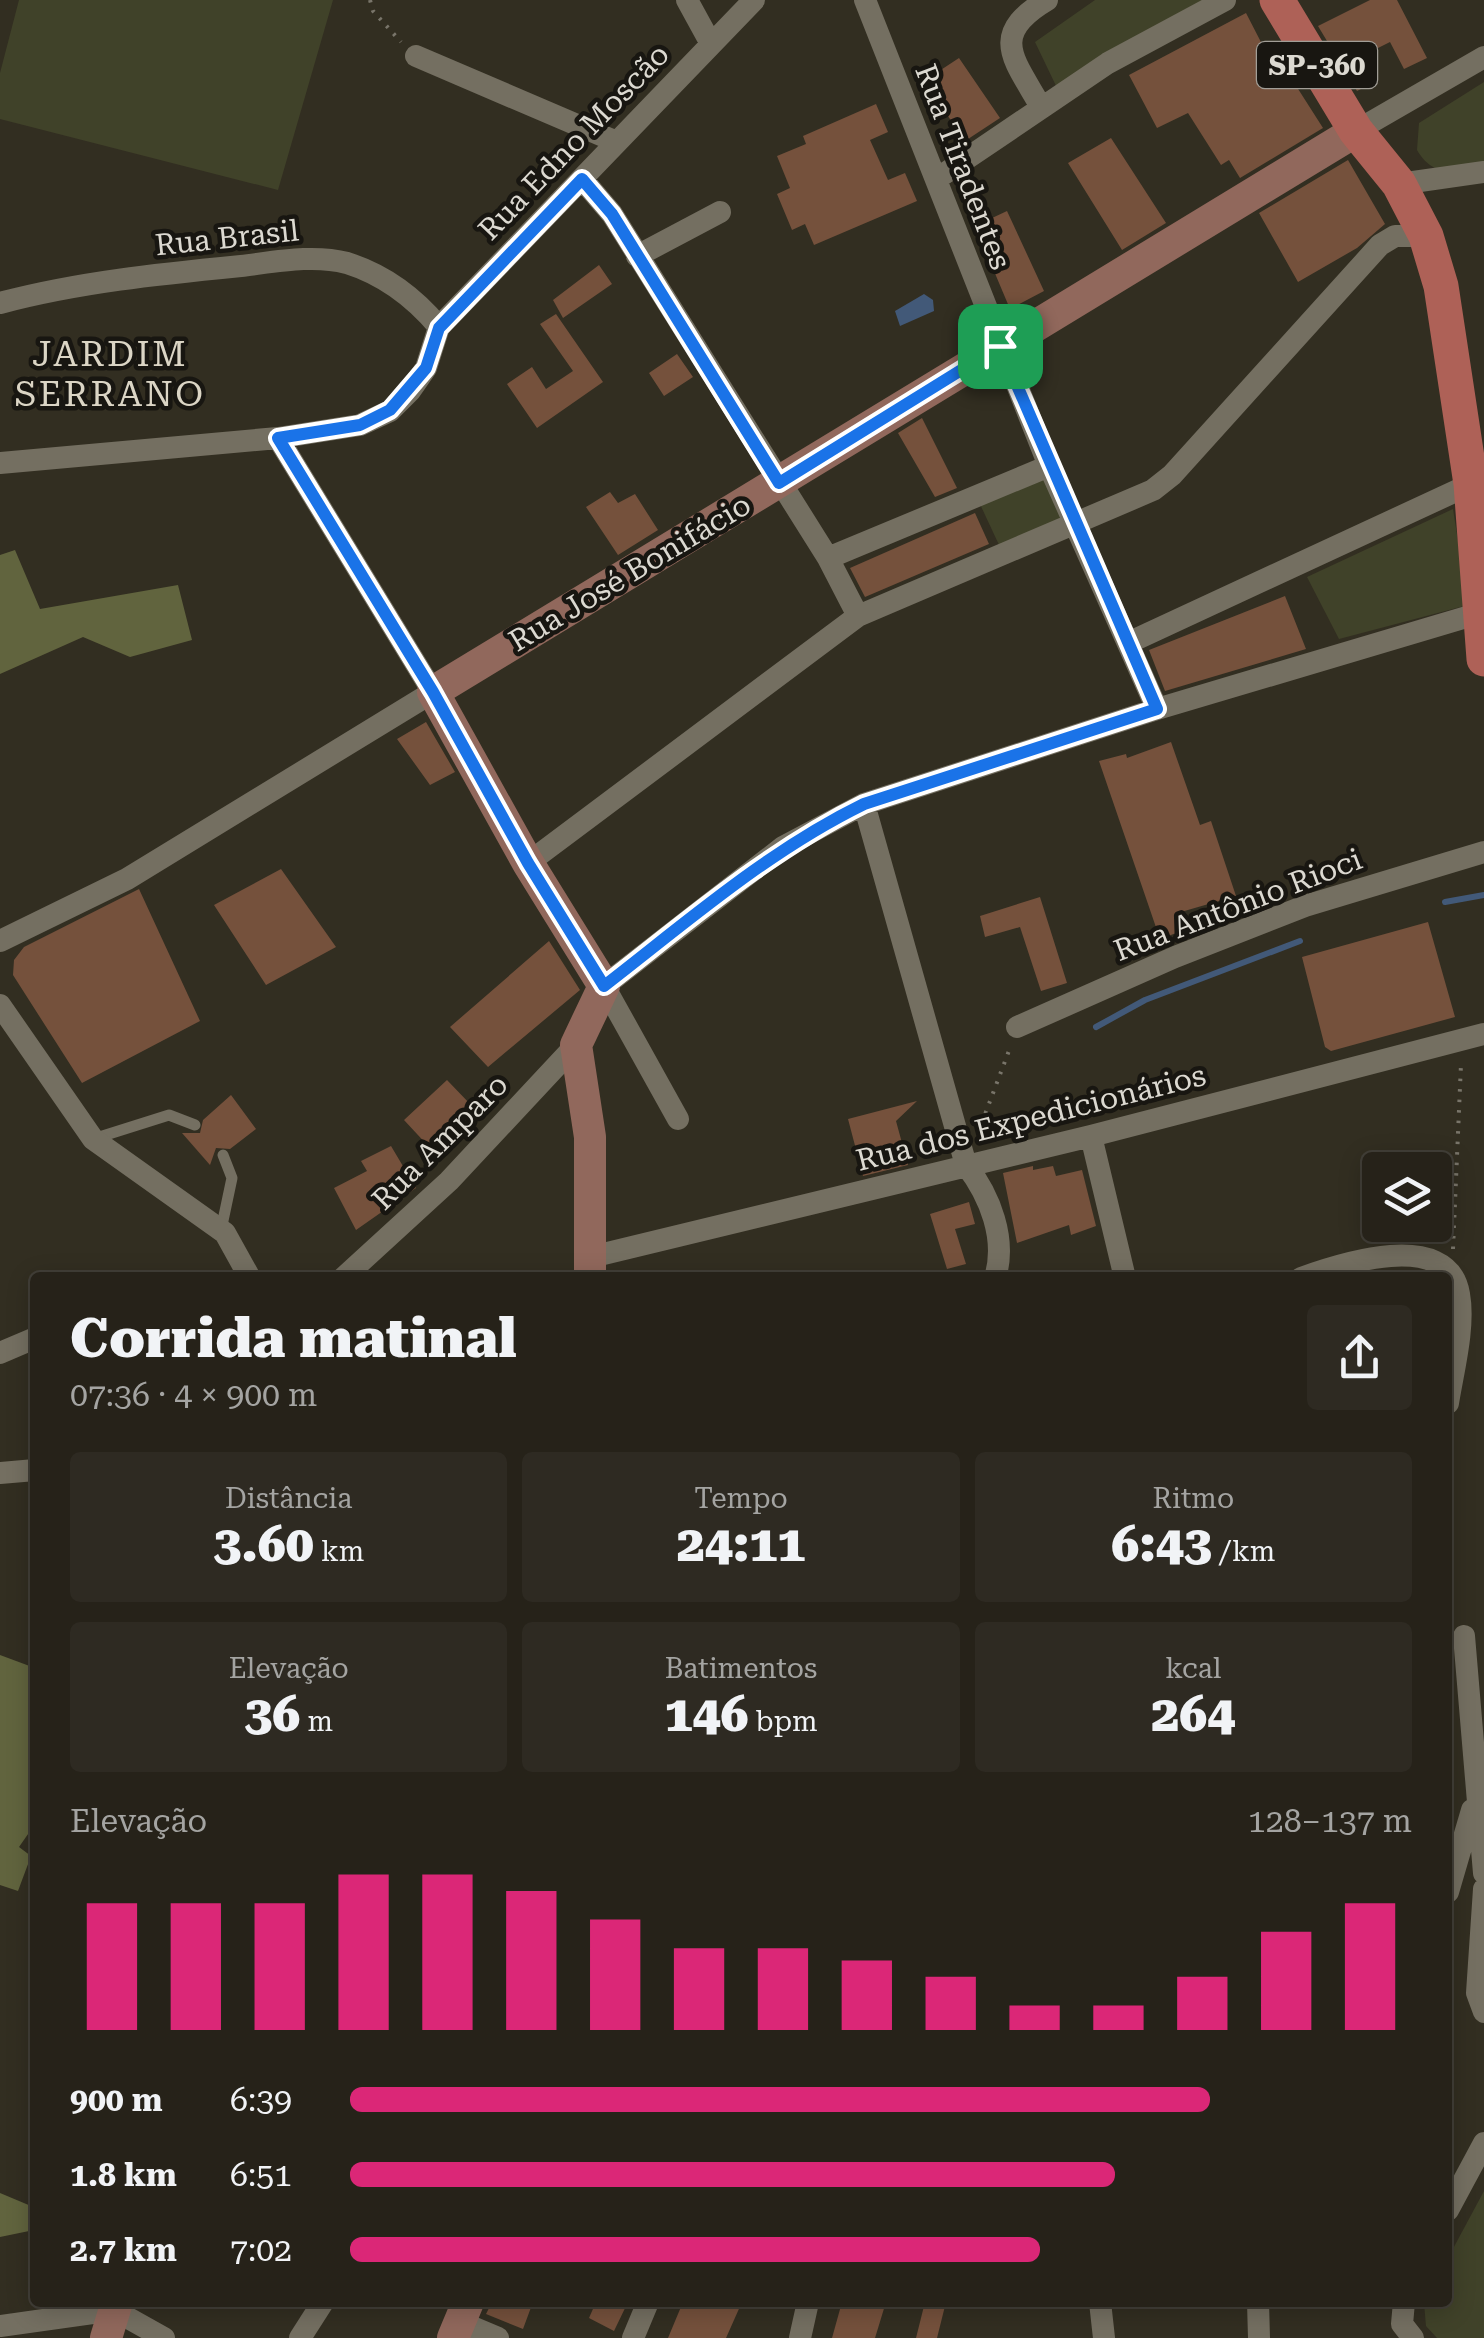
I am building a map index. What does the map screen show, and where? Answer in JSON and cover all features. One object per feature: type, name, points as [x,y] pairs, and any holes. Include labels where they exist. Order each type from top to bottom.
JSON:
[{"type":"main road","name":"SP-360","points":[[1277,0],[1356,131],[1399,184],[1426,236],[1440,286],[1471,484],[1484,656]]},
{"type":"main road","name":"Rua José Bonifácio","points":[[433,692],[1356,131]]},
{"type":"main road","points":[[433,692],[528,863],[604,986],[576,1045],[590,1137],[590,1267]]},
{"type":"street","points":[[686,0],[710,42]]},
{"type":"street","name":"Rua Edno Moscão","points":[[439,328],[754,0]]},
{"type":"street","name":"Rua Tiradentes","points":[[864,0],[938,178],[1000,346],[1077,526]]},
{"type":"street","points":[[1042,106],[1012,56],[1010,41],[1018,20],[1048,0]]},
{"type":"street","points":[[938,178],[1108,62],[1225,0]]},
{"type":"street","points":[[416,56],[617,142]]},
{"type":"street","points":[[1356,131],[1484,57]]},
{"type":"street","points":[[1399,184],[1484,172]]},
{"type":"street","points":[[582,179],[612,214],[828,558],[858,616]]},
{"type":"street","points":[[638,256],[720,212]]},
{"type":"street","points":[[528,863],[858,616],[1077,526],[1153,490],[1172,475],[1387,240],[1426,236]]},
{"type":"street","name":"Rua Brasil","points":[[0,303],[157,274],[312,259],[344,262],[383,277],[419,304],[439,328]]},
{"type":"street","points":[[0,463],[278,438],[360,425],[390,410],[426,368],[439,328]]},
{"type":"street","points":[[278,438],[433,692]]},
{"type":"street","points":[[828,558],[1050,466]]},
{"type":"street","points":[[1128,643],[1471,484]]},
{"type":"street","points":[[1077,526],[1157,709]]},
{"type":"street","points":[[678,1119],[604,986],[783,848],[864,804],[1157,709],[1480,613]]},
{"type":"street","name":"Rua José Bonifácio","points":[[0,941],[128,879],[433,692]]},
{"type":"street","points":[[864,804],[966,1166],[984,1188],[999,1239],[996,1272]]},
{"type":"street","name":"Rua Antônio Rioci","points":[[1018,1028],[1304,906],[1484,852]]},
{"type":"street","points":[[0,1006],[93,1139],[221,1230],[246,1272]]},
{"type":"street","name":"Rua dos Expedicionários","points":[[590,1267],[1473,1036]]},
{"type":"street","name":"Rua Amparo","points":[[350,1272],[449,1182],[576,1045]]},
{"type":"street","points":[[1091,1136],[1124,1272]]},
{"type":"street","points":[[1318,1272],[1340,1264],[1400,1254],[1425,1259],[1448,1272]]},
{"type":"street","points":[[1452,1274],[1459,1309],[1452,1369]]},
{"type":"street","points":[[0,1353],[30,1340]]},
{"type":"street","points":[[0,1473],[30,1470]]},
{"type":"street","points":[[1465,1636],[1484,1873]]},
{"type":"street","points":[[1452,1878],[1475,1796]]},
{"type":"street","points":[[1484,1888],[1477,1993],[1484,2012]]},
{"type":"street","points":[[1452,2203],[1484,2143]]},
{"type":"street","points":[[300,2338],[319,2307]]},
{"type":"street","points":[[632,2338],[646,2307]]},
{"type":"street","points":[[800,2338],[807,2307]]},
{"type":"street","points":[[1101,2307],[1104,2338]]},
{"type":"street","points":[[1258,2307],[1259,2338]]},
{"type":"street","points":[[1404,2307],[1402,2324],[1413,2338]]},
{"type":"street","points":[[462,2315],[498,2338]]},
{"type":"street","points":[[0,2326],[113,2317],[164,2338]]},
{"type":"lane","points":[[93,1139],[168,1115],[195,1126]]},
{"type":"lane","points":[[221,1230],[232,1178],[224,1155]]},
{"type":"path","points":[[370,0],[372,12],[416,56]]},
{"type":"path","points":[[966,1166],[1018,1028]]},
{"type":"path","points":[[1452,1274],[1473,1036]]},
{"type":"green space","points":[[19,0],[333,0],[278,190],[0,119],[0,73]]},
{"type":"green space","points":[[1095,0],[1217,0],[1059,92],[1035,42]]},
{"type":"green space","points":[[1484,82],[1484,166],[1446,171],[1431,165],[1417,150],[1419,123]]},
{"type":"green space","points":[[1046,475],[1065,518],[1000,547],[979,502]]},
{"type":"green space","points":[[1453,509],[1468,605],[1339,639],[1307,577]]},
{"type":"green space","points":[[15,550],[40,609],[178,585],[192,640],[130,657],[83,637],[0,674],[0,555]]},
{"type":"green space","points":[[0,1655],[30,1666],[30,1831],[19,1847],[30,1859],[18,1891],[0,1885]]},
{"type":"green space","points":[[1484,2191],[1484,2338],[1437,2338],[1426,2326],[1424,2307],[1452,2307],[1452,2251]]},
{"type":"green space","points":[[0,2193],[30,2206],[30,2231],[0,2237]]},
{"type":"water","points":[[924,294],[933,300],[934,311],[900,326],[895,311]]},
{"type":"building","points":[[1370,0],[1397,0],[1427,58],[1404,69],[1390,42],[1360,57],[1373,83],[1357,91],[1318,26]]},
{"type":"building","points":[[1246,13],[1278,75],[1286,70],[1323,128],[1240,178],[1229,160],[1221,165],[1188,113],[1157,128],[1129,75]]},
{"type":"building","points":[[959,58],[1000,118],[965,141],[924,81]]},
{"type":"building","points":[[876,104],[888,132],[870,140],[888,180],[905,173],[917,201],[814,245],[805,224],[792,230],[777,194],[790,188],[777,156],[806,144],[803,136]]},
{"type":"building","points":[[1111,138],[1166,223],[1122,250],[1068,163]]},
{"type":"building","points":[[1348,160],[1385,224],[1357,248],[1298,282],[1259,213]]},
{"type":"building","points":[[1007,211],[1044,291],[1010,309],[975,226]]},
{"type":"building","points":[[599,265],[612,284],[563,318],[553,300]]},
{"type":"building","points":[[556,314],[603,382],[537,428],[507,384],[532,367],[546,389],[573,371],[540,324]]},
{"type":"building","points":[[677,354],[693,377],[664,396],[649,373]]},
{"type":"building","points":[[922,418],[957,488],[935,497],[898,433]]},
{"type":"building","points":[[610,492],[618,503],[635,494],[658,530],[618,555],[586,507]]},
{"type":"building","points":[[975,513],[989,544],[865,597],[850,568]]},
{"type":"building","points":[[1285,596],[1306,649],[1165,691],[1149,650]]},
{"type":"building","points":[[426,722],[455,772],[430,785],[397,739]]},
{"type":"building","points":[[1171,742],[1200,825],[1211,821],[1236,896],[1181,912],[1187,929],[1160,939],[1099,761],[1126,754],[1127,758]]},
{"type":"building","points":[[281,869],[336,947],[266,985],[214,905]]},
{"type":"building","points":[[139,889],[200,1021],[82,1083],[13,975],[14,960],[24,947]]},
{"type":"building","points":[[1040,897],[1067,983],[1041,991],[1020,927],[985,937],[980,916]]},
{"type":"building","points":[[1428,922],[1455,1017],[1331,1051],[1325,1047],[1302,957]]},
{"type":"building","points":[[549,941],[580,990],[488,1067],[450,1027]]},
{"type":"building","points":[[447,1080],[472,1106],[430,1148],[404,1120]]},
{"type":"building","points":[[231,1095],[256,1129],[230,1149],[216,1148],[210,1165],[182,1133],[200,1133],[203,1120]]},
{"type":"building","points":[[917,1101],[896,1121],[908,1165],[863,1176],[848,1119]]},
{"type":"building","points":[[391,1146],[416,1188],[356,1230],[334,1188],[367,1171],[361,1161]]},
{"type":"building","points":[[1033,1166],[1033,1170],[1053,1166],[1056,1176],[1082,1170],[1096,1226],[1071,1235],[1069,1225],[1017,1243],[1003,1173]]},
{"type":"building","points":[[969,1202],[975,1224],[955,1229],[966,1264],[947,1269],[930,1214]]},
{"type":"building","points":[[490,2307],[531,2307],[523,2329],[486,2314]]},
{"type":"building","points":[[594,2307],[626,2307],[614,2331],[589,2318]]},
{"type":"building","points":[[681,2307],[740,2307],[726,2338],[668,2338]]},
{"type":"building","points":[[841,2307],[884,2307],[875,2338],[832,2338]]},
{"type":"building","points":[[924,2307],[945,2307],[937,2338],[916,2338]]},
{"type":"waterway","points":[[1445,902],[1484,895]]},
{"type":"waterway","points":[[1096,1027],[1145,1000],[1300,941]]},
{"type":"district","name":"JARDIM SERRANO","points":[[110,374]]},
{"type":"route","points":[[582,179],[612,214],[779,483],[1000,346],[1157,709],[864,804],[819,826],[783,848],[604,986],[528,863],[433,692],[278,438],[360,425],[390,410],[426,368],[439,328],[582,179]]}]
